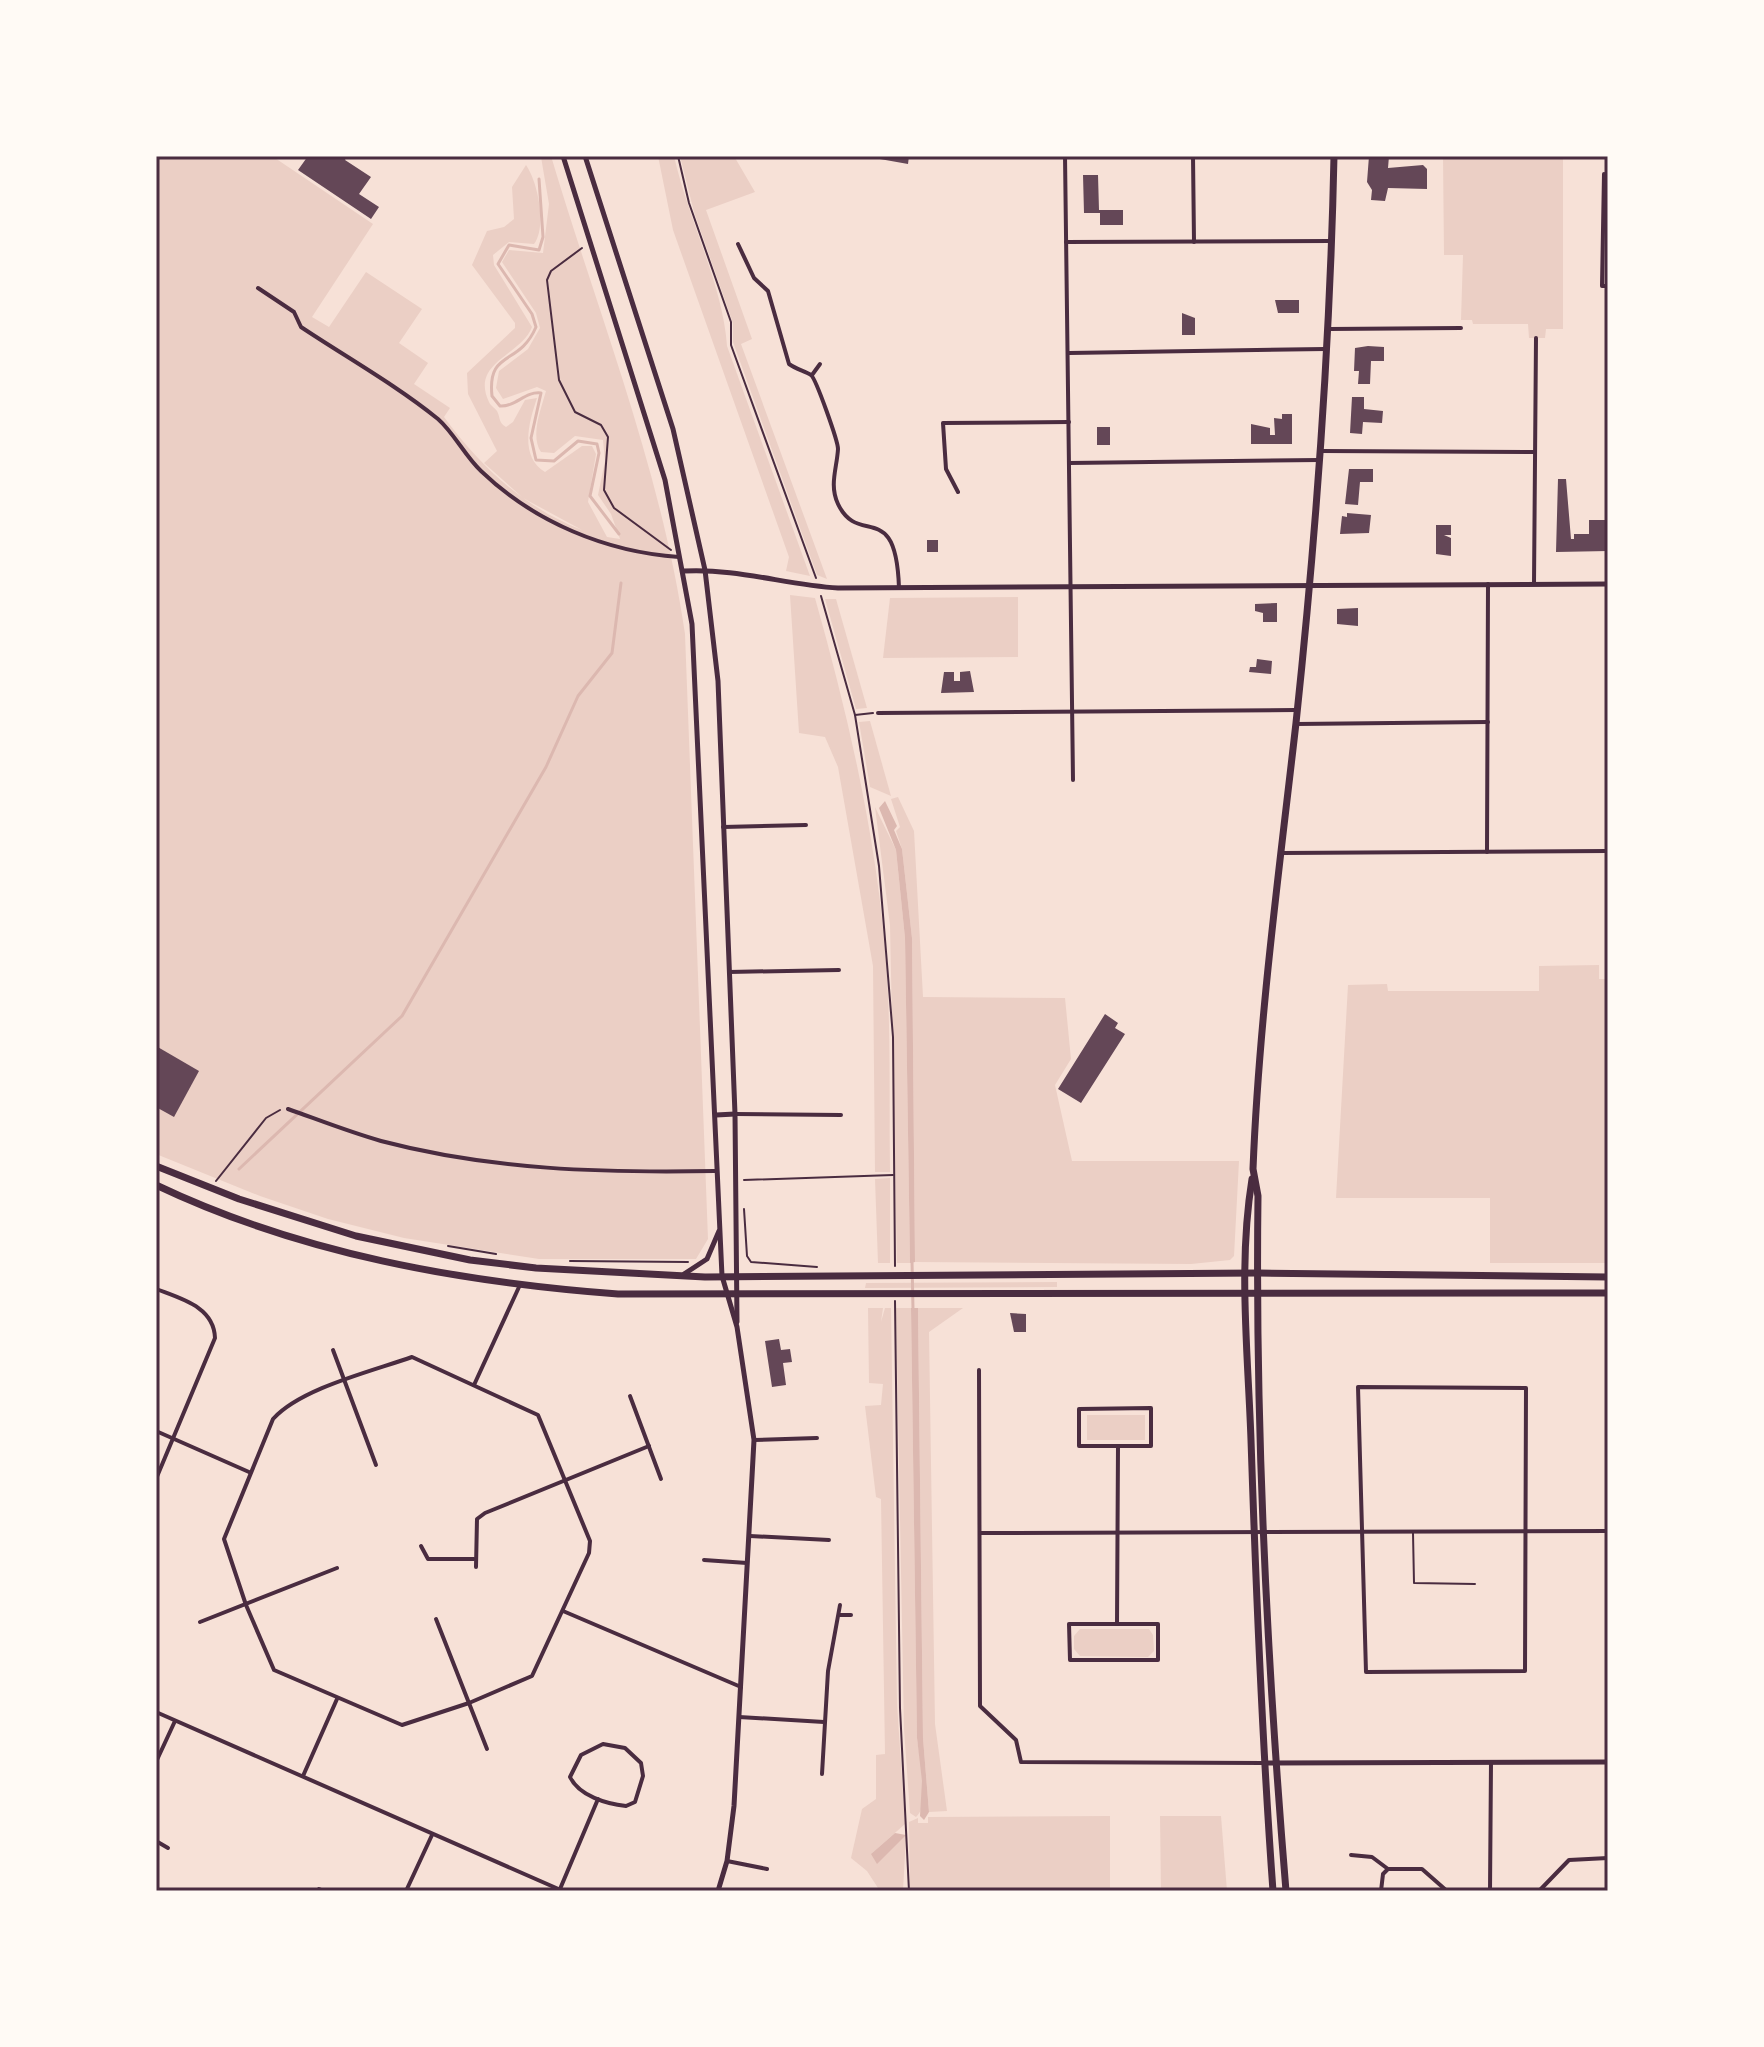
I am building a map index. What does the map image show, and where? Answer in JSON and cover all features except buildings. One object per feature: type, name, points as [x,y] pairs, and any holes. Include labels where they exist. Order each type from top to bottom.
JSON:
[{"type":"highway","points":[[1273,1891],[1254,1533],[1244,1274],[1246,1213],[1253,1169],[1279,853],[1296,724],[1319,456],[1334,156]]},
{"type":"highway","points":[[156,1166],[313,1224],[399,1246],[512,1266],[738,1277],[1258,1273],[1608,1277]]},
{"type":"highway","points":[[1253,1169],[1258,1196],[1265,1533],[1276,1763],[1286,1891]]},
{"type":"highway","points":[[156,1185],[233,1217],[322,1246],[397,1265],[519,1287],[618,1294],[738,1291],[873,1294],[1608,1293]]},
{"type":"street","points":[[563,156],[651,429],[684,571],[692,624],[700,732],[722,1276],[724,1292],[737,1327]]},
{"type":"street","points":[[585,156],[673,429],[705,570],[718,681],[735,1114],[737,1327],[754,1440],[739,1717],[727,1861],[718,1891]]},
{"type":"street","points":[[1065,156],[1073,780]]},
{"type":"street","points":[[1193,156],[1194,242]]},
{"type":"street","points":[[1604,174],[1602,286],[1608,286]]},
{"type":"street","points":[[1066,242],[1331,241]]},
{"type":"street","points":[[738,244],[754,278],[768,291],[789,364],[812,375],[836,437],[833,484],[838,505],[853,520],[871,525],[891,538],[897,556],[899,588]]},
{"type":"street","points":[[258,288],[294,312],[301,327],[442,422],[466,457],[502,491],[556,524],[604,542],[626,549],[681,557]]},
{"type":"street","points":[[1326,329],[1461,328]]},
{"type":"street","points":[[1534,584],[1536,338]]},
{"type":"street","points":[[1069,353],[1325,349]]},
{"type":"street","points":[[812,375],[820,364]]},
{"type":"street","points":[[958,492],[946,469],[943,423],[1069,422]]},
{"type":"street","points":[[1069,463],[1535,452]]},
{"type":"street","points":[[684,571],[705,570],[838,588],[1608,584]]},
{"type":"street","points":[[1487,852],[1488,584]]},
{"type":"street","points":[[878,713],[1297,710]]},
{"type":"street","points":[[1296,724],[1488,722]]},
{"type":"street","points":[[723,827],[806,825]]},
{"type":"street","points":[[1279,853],[1608,851]]},
{"type":"street","points":[[728,972],[839,970]]},
{"type":"street","points":[[288,1109],[383,1141],[506,1165],[610,1173],[715,1171]]},
{"type":"street","points":[[715,1115],[841,1115]]},
{"type":"street","points":[[684,1274],[707,1259],[721,1227]]},
{"type":"street","points":[[474,1385],[519,1287]]},
{"type":"street","points":[[156,1289],[204,1310],[215,1323],[215,1338],[156,1479]]},
{"type":"street","points":[[333,1350],[376,1465]]},
{"type":"street","points":[[412,1357],[538,1415],[590,1541],[589,1553],[532,1676],[469,1703],[402,1725],[274,1670],[246,1605],[224,1539],[273,1419],[282,1409],[343,1381],[412,1357]]},
{"type":"street","points":[[979,1370],[980,1706],[1016,1740],[1021,1762],[1608,1762]]},
{"type":"street","points":[[1358,1387],[1526,1388],[1526,1531],[1525,1671],[1366,1672],[1358,1387]]},
{"type":"street","points":[[630,1396],[661,1479]]},
{"type":"street","points":[[1151,1408],[1151,1446],[1118,1446],[1079,1446],[1079,1409],[1151,1408]]},
{"type":"street","points":[[156,1431],[249,1472]]},
{"type":"street","points":[[754,1440],[817,1438]]},
{"type":"street","points":[[476,1567],[477,1519],[649,1446]]},
{"type":"street","points":[[1117,1624],[1118,1446]]},
{"type":"street","points":[[980,1533],[1608,1531]]},
{"type":"street","points":[[750,1536],[829,1540]]},
{"type":"street","points":[[421,1546],[428,1559],[474,1559]]},
{"type":"street","points":[[704,1560],[749,1563]]},
{"type":"street","points":[[200,1622],[337,1568]]},
{"type":"street","points":[[822,1774],[828,1671],[840,1605]]},
{"type":"street","points":[[563,1611],[741,1687]]},
{"type":"street","points":[[840,1615],[851,1615]]},
{"type":"street","points":[[436,1619],[487,1749]]},
{"type":"street","points":[[1069,1624],[1117,1624],[1158,1624],[1158,1660],[1070,1660],[1069,1624]]},
{"type":"street","points":[[303,1776],[337,1699]]},
{"type":"street","points":[[156,1712],[561,1890],[598,1799]]},
{"type":"street","points":[[739,1717],[825,1722]]},
{"type":"street","points":[[156,1762],[175,1720]]},
{"type":"street","points":[[603,1744],[634,1754],[641,1763],[643,1776],[635,1802],[626,1806],[598,1799],[574,1785],[570,1777],[581,1755],[603,1744]]},
{"type":"street","points":[[1490,1891],[1491,1762]]},
{"type":"street","points":[[406,1891],[432,1835]]},
{"type":"street","points":[[156,1841],[168,1848]]},
{"type":"street","points":[[1351,1855],[1372,1857],[1388,1869],[1422,1869],[1447,1891]]},
{"type":"street","points":[[1539,1891],[1569,1860],[1608,1858]]},
{"type":"street","points":[[727,1861],[767,1869]]},
{"type":"street","points":[[1381,1891],[1383,1874],[1388,1869]]},
{"type":"lane","points":[[1413,1532],[1414,1583],[1475,1584]]},
{"type":"path","points":[[678,156],[689,203],[731,322],[731,345],[817,581]]},
{"type":"path","points":[[579,250],[551,271],[547,280],[559,380],[575,412],[601,425],[608,437],[604,490],[607,497],[614,508],[660,542]]},
{"type":"path","points":[[821,596],[855,715],[878,713]]},
{"type":"path","points":[[214,1184],[266,1118],[274,1110],[288,1109]]},
{"type":"path","points":[[743,1188],[742,1180],[894,1175]]},
{"type":"path","points":[[744,1202],[747,1256],[751,1262],[828,1267]]},
{"type":"path","points":[[442,1245],[498,1254]]},
{"type":"path","points":[[570,1261],[692,1261]]},
{"type":"shaded area","points":[[156,156],[272,156],[373,224],[312,317],[329,327],[366,272],[422,309],[399,343],[428,363],[414,384],[450,408],[444,417],[458,435],[488,469],[522,498],[484,463],[497,451],[468,394],[467,373],[515,328],[515,323],[472,265],[487,231],[504,227],[514,219],[512,187],[526,165],[539,204],[538,236],[534,244],[509,242],[493,255],[494,265],[532,327],[518,345],[491,368],[485,388],[490,403],[506,427],[513,422],[525,400],[537,398],[529,428],[529,448],[537,465],[545,472],[582,446],[592,446],[596,454],[588,502],[607,537],[620,539],[611,514],[598,495],[605,461],[603,440],[575,436],[554,453],[541,452],[536,430],[546,391],[537,387],[503,399],[496,388],[499,371],[528,349],[540,328],[536,313],[502,262],[509,250],[543,253],[549,204],[541,157],[551,156],[627,392],[661,512],[685,634],[708,1239],[696,1259],[539,1259],[404,1238],[328,1219],[260,1196],[156,1154]],"holes":[[[524,499],[582,530],[561,521]]]},
{"type":"shaded area","points":[[658,156],[674,156],[719,299],[727,346],[810,576],[786,571],[789,557],[673,230]]},
{"type":"shaded area","points":[[680,156],[734,156],[755,192],[706,210],[752,339],[741,344],[827,579],[817,575],[733,342],[733,323],[694,212]]},
{"type":"shaded area","points":[[1443,156],[1563,156],[1563,329],[1546,329],[1545,338],[1529,338],[1528,324],[1473,324],[1472,320],[1461,320],[1463,255],[1444,255]]},
{"type":"shaded area","points":[[790,595],[815,598],[851,738],[870,833],[887,976],[890,1172],[875,1172],[873,966],[838,767],[825,737],[799,733]]},
{"type":"shaded area","points":[[1018,597],[1018,657],[883,658],[890,598]]},
{"type":"shaded area","points":[[825,599],[836,599],[867,708],[856,709]]},
{"type":"shaded area","points":[[870,721],[891,796],[870,787],[859,722]]},
{"type":"shaded area","points":[[898,797],[914,831],[923,997],[1065,998],[1071,1059],[1055,1085],[1072,1161],[1239,1161],[1234,1256],[1230,1260],[1191,1264],[915,1262],[912,938],[902,849],[896,831],[900,827],[891,799]]},
{"type":"shaded area","points":[[885,801],[897,826],[894,830],[902,849],[912,938],[915,1262],[910,1263],[905,938],[896,850],[879,808]]},
{"type":"shaded area","points":[[875,807],[896,850],[905,938],[910,1263],[897,1263],[890,925]]},
{"type":"shaded area","points":[[1599,965],[1599,979],[1608,979],[1608,1263],[1490,1263],[1490,1198],[1336,1198],[1348,985],[1387,984],[1388,991],[1539,991],[1539,966]]},
{"type":"shaded area","points":[[890,1178],[890,1263],[878,1263],[875,1179]]},
{"type":"shaded area","points":[[1057,1282],[1057,1287],[865,1288],[866,1283]]},
{"type":"shaded area","points":[[868,1308],[883,1308],[881,1322],[885,1308],[891,1308],[897,1704],[905,1824],[871,1854],[906,1835],[903,1891],[880,1891],[867,1871],[851,1858],[862,1809],[876,1799],[876,1755],[885,1754],[881,1499],[876,1497],[865,1406],[881,1405],[883,1384],[869,1383]]},
{"type":"shaded area","points":[[896,1308],[911,1308],[917,1738],[924,1791],[921,1810],[916,1817],[910,1813],[904,1729]]},
{"type":"shaded area","points":[[911,1308],[918,1308],[923,1738],[929,1812],[924,1820],[920,1816],[922,1781],[917,1738]]},
{"type":"shaded area","points":[[918,1308],[963,1308],[929,1332],[935,1724],[947,1811],[929,1812],[923,1738]]},
{"type":"shaded area","points":[[1087,1415],[1145,1415],[1145,1440],[1087,1440]]},
{"type":"shaded area","points":[[1080,1629],[1149,1629],[1153,1635],[1154,1651],[1148,1657],[1080,1656],[1074,1649],[1074,1636]]},
{"type":"shaded area","points":[[1110,1816],[1110,1889],[910,1891],[909,1822],[918,1818],[918,1823],[928,1823],[928,1817]]},
{"type":"shaded area","points":[[1160,1816],[1221,1816],[1227,1891],[1161,1891]]},
{"type":"shaded area","points":[[895,1833],[906,1835],[877,1864],[871,1854]]},
{"type":"waterway","points":[[539,179],[543,237],[539,250],[509,245],[498,264],[532,314],[536,327],[529,340],[494,371],[492,396],[500,406],[506,406],[530,394],[541,393],[531,438],[536,460],[554,461],[578,441],[597,444],[599,453],[590,496],[619,534]]},
{"type":"waterway","points":[[239,1169],[402,1016],[546,767],[578,696],[612,653],[621,583]]},
{"type":"waterway","points":[[912,1261],[913,1309]]}]
